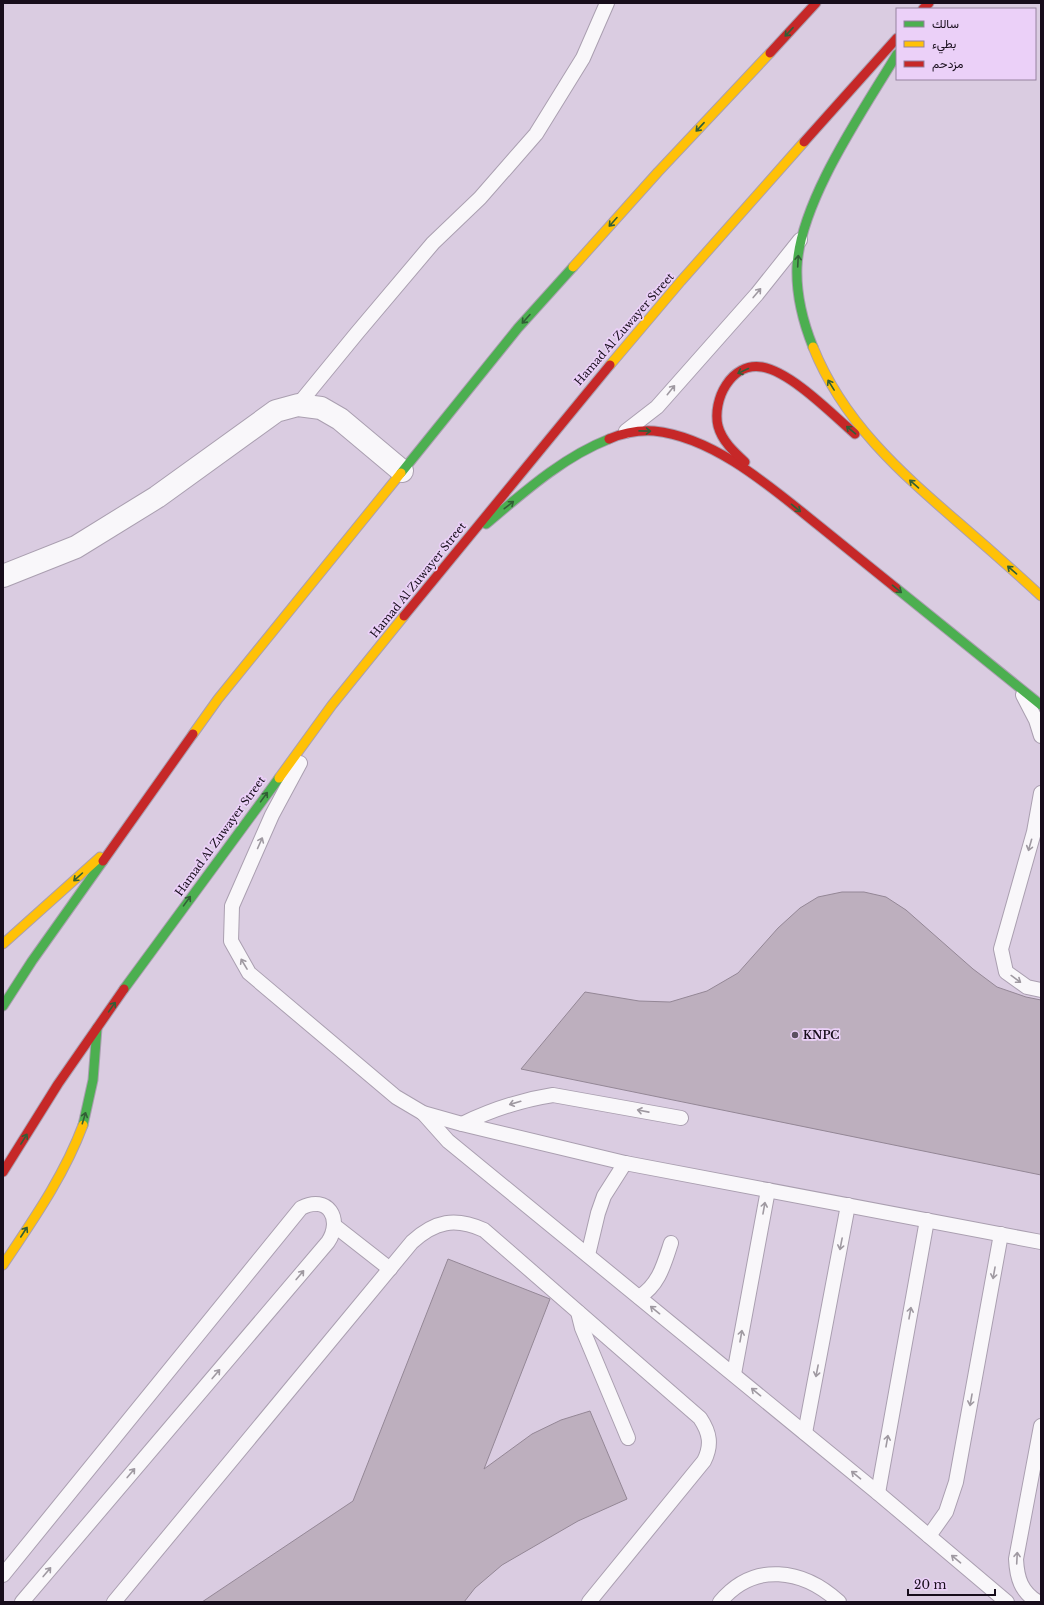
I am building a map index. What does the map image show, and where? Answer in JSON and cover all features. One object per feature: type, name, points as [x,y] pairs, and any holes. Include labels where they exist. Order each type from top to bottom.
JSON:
[{"type":"main road","points":[[3,1006],[32,961],[218,699],[402,471],[518,328],[658,172],[816,3]]},
{"type":"main road","name":"Hamad Al Zuwayer Street","points":[[3,1172],[58,1084],[97,1028],[199,884],[332,705],[584,395],[676,287],[896,39]]},
{"type":"main road","points":[[892,464],[840,400],[816,356],[803,314],[799,295],[798,256],[808,218],[834,163],[896,56]]},
{"type":"main road","points":[[1039,590],[892,464],[781,375],[762,367],[743,369],[731,378],[718,400],[716,409],[717,425],[725,441],[733,451],[777,492],[1041,705]]},
{"type":"main road","points":[[468,539],[562,465],[597,443],[637,431],[658,432],[700,445],[730,461],[777,492]]},
{"type":"main road","points":[[3,944],[118,841]]},
{"type":"main road","points":[[3,1265],[52,1190],[80,1133],[91,1092],[96,1063],[97,1028]]},
{"type":"street","points":[[3,576],[76,547],[157,497],[276,411],[298,405],[321,408],[340,419],[402,471]]},
{"type":"lane","points":[[298,405],[434,243],[480,198],[536,134],[583,58],[607,3]]},
{"type":"lane","points":[[621,435],[657,407],[757,294],[802,237]]},
{"type":"lane","points":[[1019,688],[1036,720],[1041,736]]},
{"type":"lane","points":[[332,705],[272,815],[232,906],[231,941],[250,973],[270,992],[386,1089],[423,1113],[448,1140],[805,1432],[1007,1602]]},
{"type":"lane","points":[[1041,793],[1034,832],[1001,949],[1006,972],[1026,987],[1041,990]]},
{"type":"lane","points":[[462,1124],[504,1106],[531,1098],[553,1095],[681,1118]]},
{"type":"lane","points":[[423,1113],[462,1124],[625,1163],[1041,1242]]},
{"type":"lane","points":[[588,1255],[598,1213],[604,1196],[625,1163]]},
{"type":"lane","points":[[734,1374],[768,1190]]},
{"type":"lane","points":[[3,1575],[301,1208],[310,1204],[319,1204],[328,1208],[334,1216],[335,1226],[328,1242],[22,1602]]},
{"type":"lane","points":[[805,1432],[848,1205]]},
{"type":"lane","points":[[878,1493],[927,1220]]},
{"type":"lane","points":[[114,1602],[412,1242],[433,1226],[458,1222],[472,1225],[484,1230],[700,1418],[709,1435],[710,1445],[704,1461],[589,1602]]},
{"type":"lane","points":[[335,1226],[390,1269]]},
{"type":"lane","points":[[929,1536],[946,1512],[956,1482],[1001,1234]]},
{"type":"lane","points":[[639,1297],[655,1283],[661,1272],[671,1243]]},
{"type":"lane","points":[[578,1312],[582,1328],[628,1438]]},
{"type":"lane","points":[[1038,1602],[1028,1595],[1022,1588],[1016,1571],[1016,1559],[1041,1426]]},
{"type":"lane","points":[[720,1602],[742,1583],[759,1576],[776,1574],[794,1576],[808,1580],[821,1587],[839,1602]]},
{"type":"building","name":"KNPC","points":[[842,892],[864,892],[886,897],[906,910],[973,969],[997,987],[1026,997],[1041,1000],[1041,1175],[521,1069],[585,992],[639,1001],[670,1002],[707,991],[738,973],[778,928],[800,908],[818,897]]},
{"type":"building","points":[[448,1259],[550,1299],[484,1469],[532,1434],[561,1420],[590,1411],[627,1499],[578,1521],[502,1565],[475,1588],[464,1602],[202,1602],[353,1501]]},
{"type":"traffic: fast","points":[[813,347],[803,318],[799,298],[797,267],[801,241],[809,214],[835,157],[896,56]]},
{"type":"traffic: fast","points":[[401,473],[518,328],[573,267]]},
{"type":"traffic: fast","points":[[486,524],[544,476],[576,455],[609,439]]},
{"type":"traffic: fast","points":[[896,588],[1041,705]]},
{"type":"traffic: fast","points":[[124,989],[279,778]]},
{"type":"traffic: fast","points":[[3,1006],[32,961],[103,861]]},
{"type":"traffic: fast","points":[[83,1125],[93,1080],[97,1028]]},
{"type":"traffic: slow","points":[[573,267],[658,172],[770,53]]},
{"type":"traffic: slow","points":[[610,365],[681,281],[804,142]]},
{"type":"traffic: slow","points":[[813,347],[825,374],[840,399],[875,444],[916,485],[1041,596]]},
{"type":"traffic: slow","points":[[193,734],[218,699],[401,473]]},
{"type":"traffic: slow","points":[[279,778],[332,705],[404,616]]},
{"type":"traffic: slow","points":[[3,944],[100,857]]},
{"type":"traffic: slow","points":[[3,1265],[57,1180],[67,1162],[83,1125]]},
{"type":"traffic: jam","points":[[770,53],[816,3]]},
{"type":"traffic: jam","points":[[924,8],[929,3]]},
{"type":"traffic: jam","points":[[804,142],[896,39]]},
{"type":"traffic: jam","points":[[404,616],[610,365]]},
{"type":"traffic: jam","points":[[745,462],[722,437],[718,426],[717,416],[718,405],[726,385],[741,370],[751,367],[762,367],[773,370],[786,377],[811,395],[855,434]]},
{"type":"traffic: jam","points":[[609,439],[631,432],[654,431],[676,435],[698,443],[720,454],[741,466],[762,481],[896,588]]},
{"type":"traffic: jam","points":[[103,861],[193,734]]},
{"type":"traffic: jam","points":[[3,1172],[58,1084],[124,989]]},
{"type":"place","name":"KNPC","points":[[795,1035]]}]
